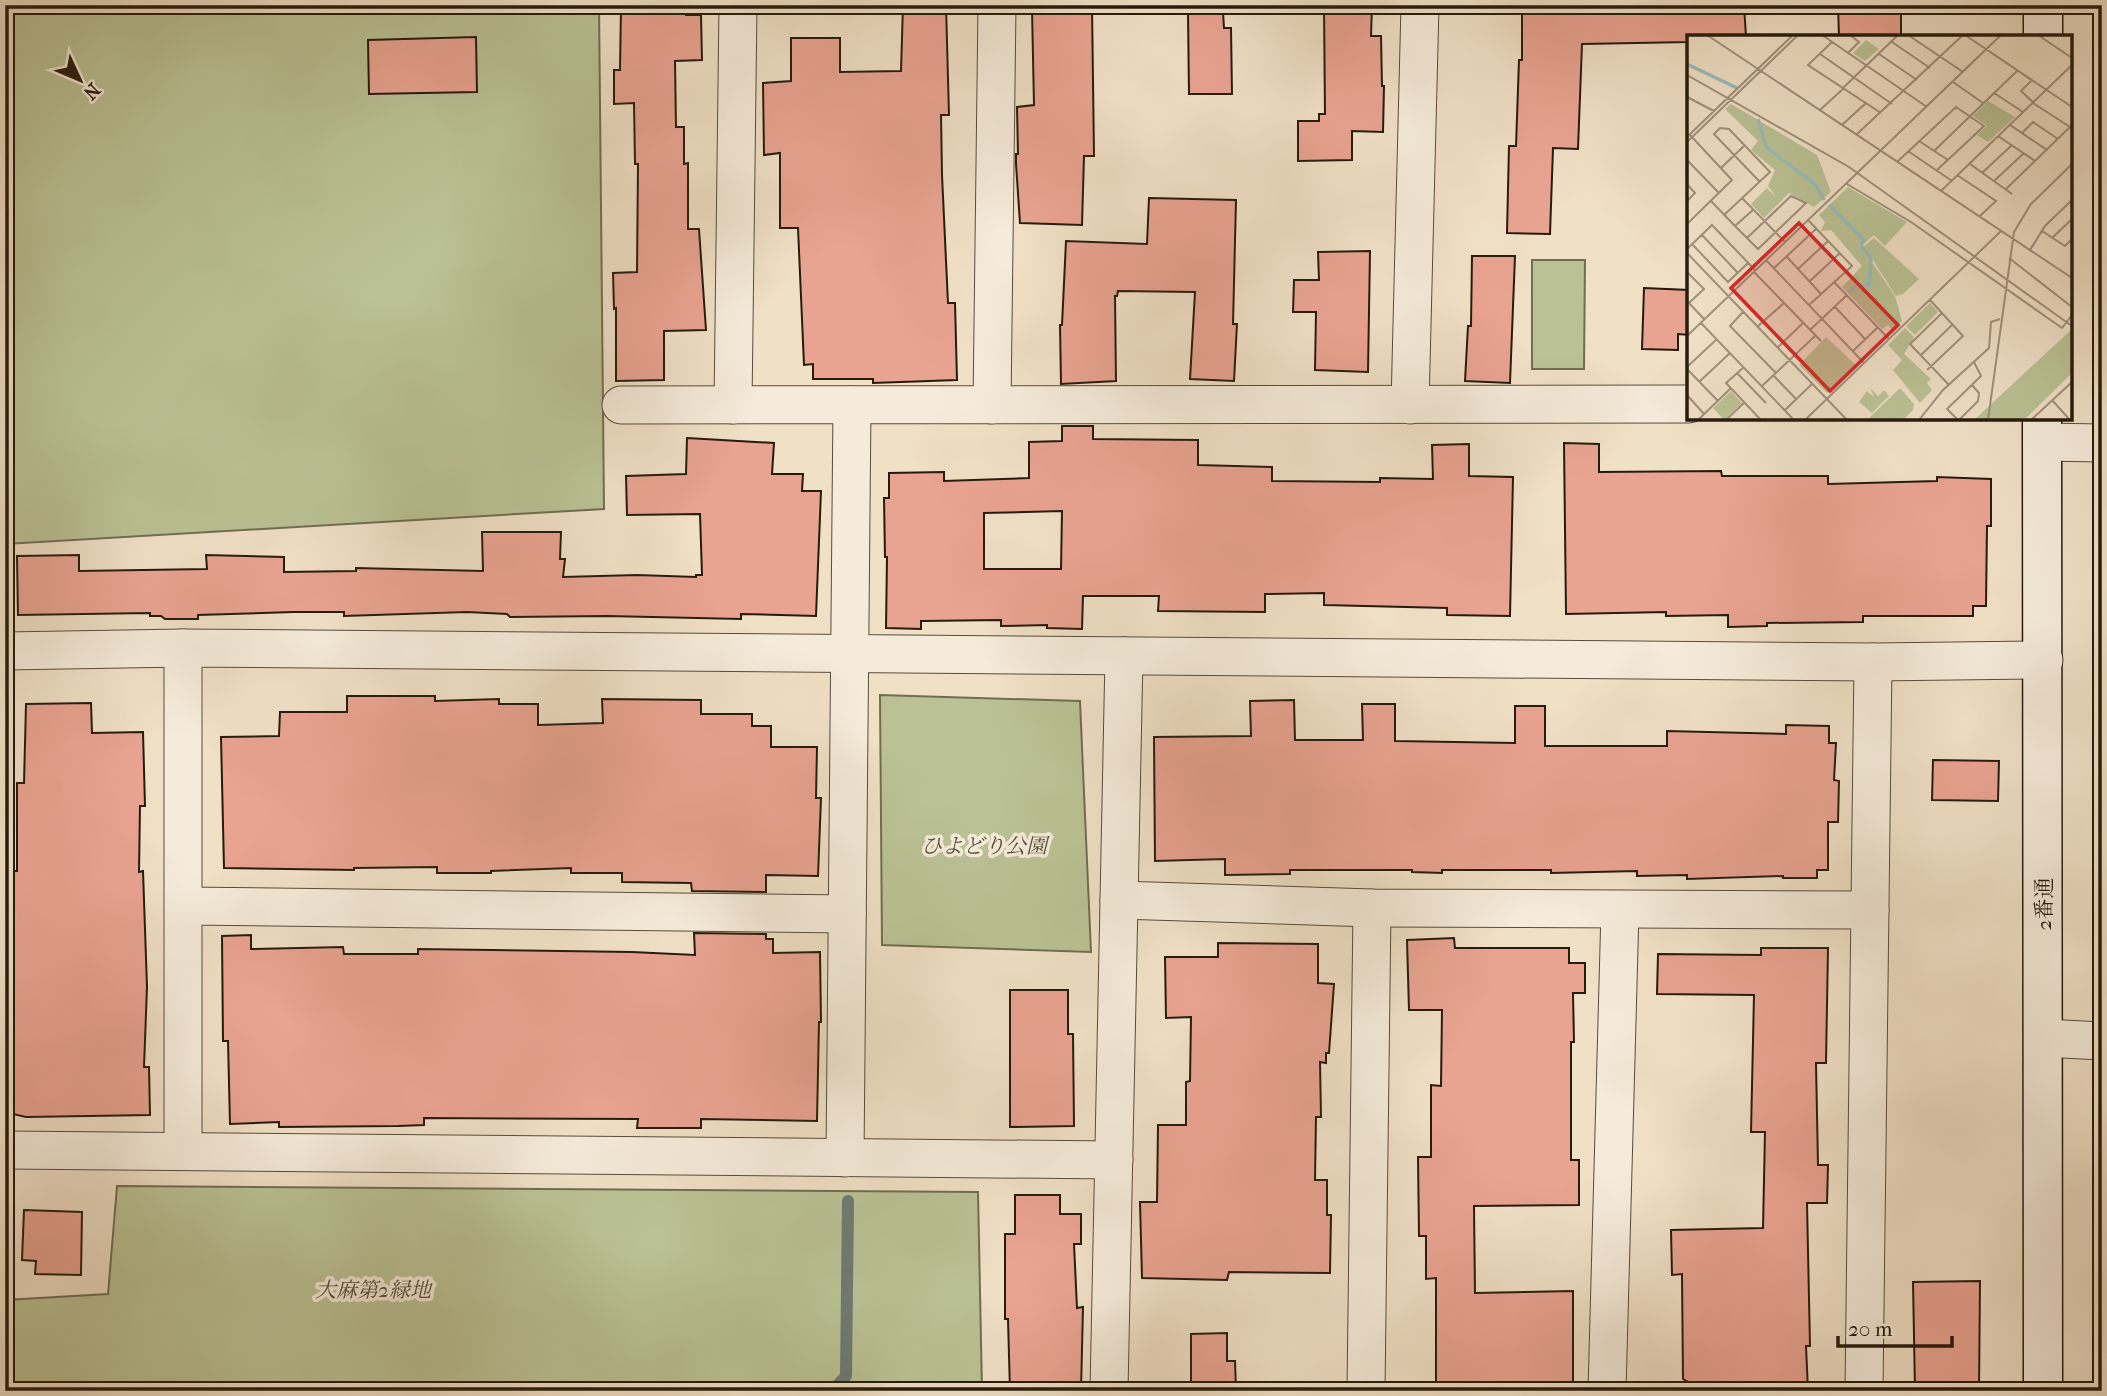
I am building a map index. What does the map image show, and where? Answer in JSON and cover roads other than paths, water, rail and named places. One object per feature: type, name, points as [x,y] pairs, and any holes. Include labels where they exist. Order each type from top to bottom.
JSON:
[{"type":"main road","points":[[2043,5],[2043,35]]},
{"type":"main road","name":"2番通","points":[[2042,430],[2043,1391]]},
{"type":"street","points":[[733,405],[738,5]]},
{"type":"street","points":[[992,405],[997,5]]},
{"type":"street","points":[[1410,405],[1420,5]]},
{"type":"street","points":[[621,405],[1687,404]]},
{"type":"street","points":[[845,1158],[852,405]]},
{"type":"street","points":[[2042,430],[2102,443]]},
{"type":"street","points":[[183,648],[183,1152]]},
{"type":"street","points":[[5,650],[183,648],[1873,662],[2044,660]]},
{"type":"street","points":[[1109,1391],[1124,656]]},
{"type":"street","points":[[1864,1391],[1873,662]]},
{"type":"street","points":[[1119,900],[1372,908],[1870,910]]},
{"type":"street","points":[[184,906],[847,914]]},
{"type":"street","points":[[1366,1391],[1372,908]]},
{"type":"street","points":[[1607,1391],[1620,910]]},
{"type":"street","points":[[2044,1038],[2102,1041]]},
{"type":"street","points":[[5,1150],[1114,1160]]},
{"type":"waterway","points":[[832,1391],[846,1376],[848,1201]]},
{"type":"park label","name":"ひよどり公園","points":[[984,846]]},
{"type":"park label","name":"大麻第2緑地","points":[[373,1290]]}]
